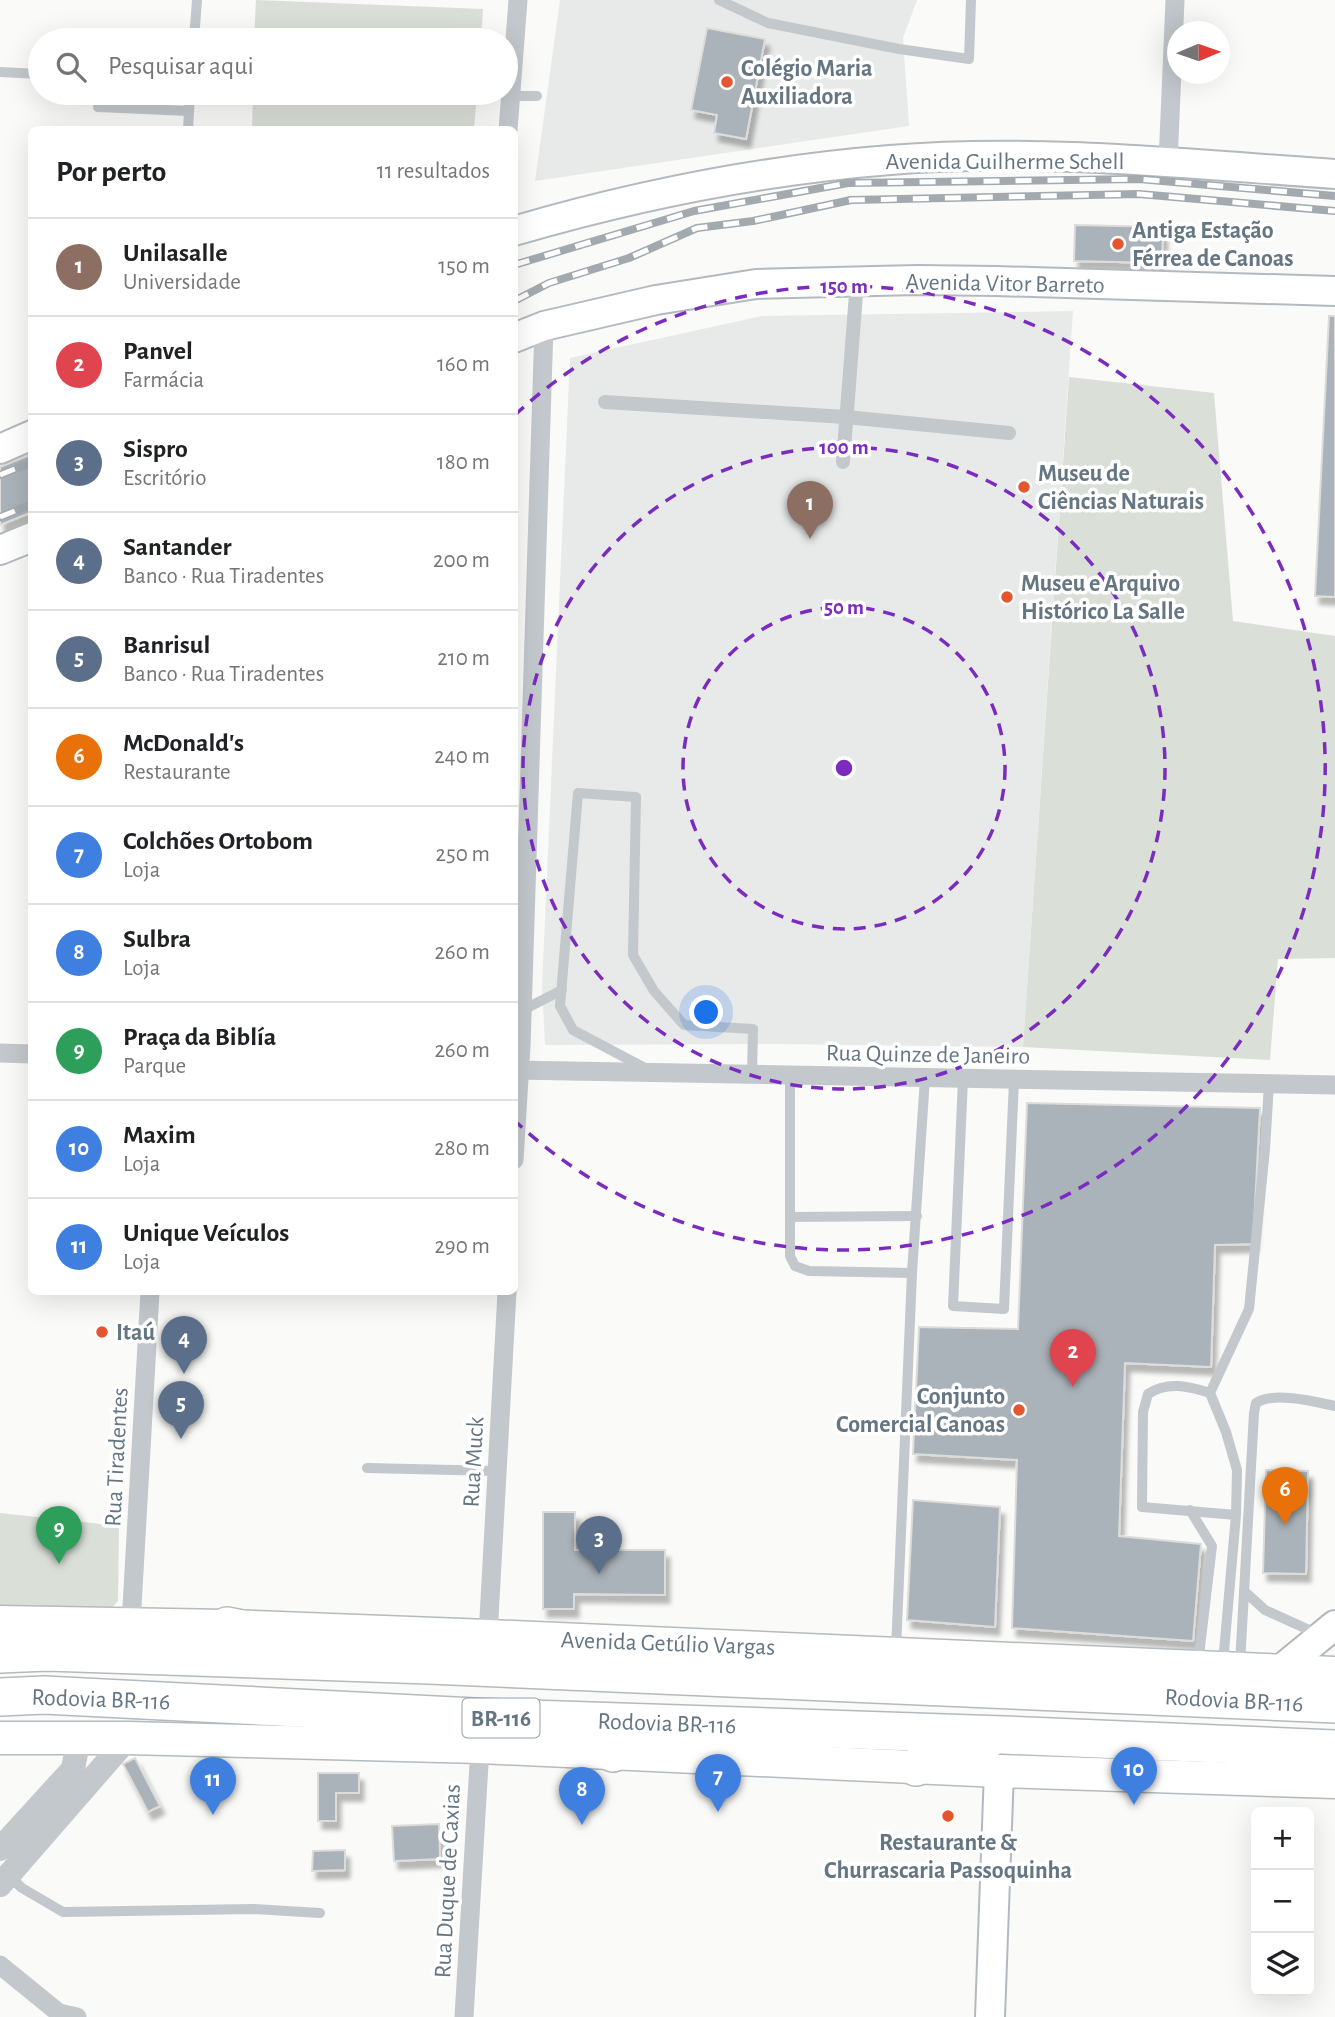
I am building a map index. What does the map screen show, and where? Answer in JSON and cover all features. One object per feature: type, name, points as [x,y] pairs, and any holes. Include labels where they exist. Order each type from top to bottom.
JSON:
[{"type":"highway","name":"BR-116","points":[[227,1626],[429,1665]]},
{"type":"highway","name":"Rodovia BR-116","points":[[0,1654],[61,1653],[429,1665],[1335,1704]]},
{"type":"highway","name":"BR-116","points":[[44,1695],[54,1707],[73,1714],[569,1734],[589,1738],[613,1754]]},
{"type":"highway","name":"Rodovia BR-116","points":[[0,1697],[44,1695],[474,1717],[1335,1749]]},
{"type":"highway","name":"BR-116","points":[[916,1767],[1003,1735]]},
{"type":"main road","name":"Avenida Guilherme Schell","points":[[518,230],[641,199],[755,175],[890,160],[998,156],[1335,174]]},
{"type":"main road","name":"Avenida Vitor Barreto","points":[[518,336],[544,326],[656,300],[756,284],[996,281],[1335,292]]},
{"type":"main road","points":[[0,449],[28,437]]},
{"type":"main road","points":[[0,550],[28,539]]},
{"type":"main road","name":"Avenida Getúlio Vargas","points":[[0,1622],[227,1626],[1335,1672]]},
{"type":"main road","points":[[1280,1670],[1329,1631]]},
{"type":"main road","points":[[0,1738],[128,1738],[480,1747],[999,1771],[1335,1782]]},
{"type":"main road","points":[[990,2017],[999,1771]]},
{"type":"street","points":[[516,28],[518,0]]},
{"type":"street","points":[[1168,163],[1175,0]]},
{"type":"street","points":[[508,126],[509,105]]},
{"type":"street","points":[[843,462],[857,281]]},
{"type":"street","points":[[518,1058],[522,1010],[544,326]]},
{"type":"street","points":[[606,402],[846,417],[1009,433]]},
{"type":"street","points":[[0,1053],[28,1054]]},
{"type":"street","name":"Rua Quinze de Janeiro","points":[[518,1070],[1335,1086]]},
{"type":"street","name":"Rua Tiradentes","points":[[131,1624],[150,1295]]},
{"type":"street","name":"Rua Muck","points":[[488,1636],[507,1295]]},
{"type":"street","points":[[0,1849],[73,1769],[76,1753],[69,1737]]},
{"type":"street","points":[[4,1880],[128,1738]]},
{"type":"street","name":"Rua Duque de Caxias","points":[[464,2017],[480,1747]]},
{"type":"street","points":[[0,1965],[59,2013],[77,2017]]},
{"type":"lane","points":[[195,28],[197,0]]},
{"type":"lane","points":[[719,0],[768,23],[899,49],[969,59],[971,0]]},
{"type":"lane","points":[[0,72],[28,73]]},
{"type":"lane","points":[[518,96],[537,96]]},
{"type":"lane","points":[[188,126],[189,105]]},
{"type":"lane","points":[[98,107],[189,111]]},
{"type":"lane","points":[[656,1074],[573,1030],[560,1006],[578,793],[636,797],[633,955],[654,991],[684,1025],[753,1029],[752,1075]]},
{"type":"lane","points":[[522,1010],[562,990]]},
{"type":"lane","points":[[790,1076],[790,1256],[794,1266],[809,1271],[912,1273]]},
{"type":"lane","points":[[896,1652],[912,1273],[925,1078]]},
{"type":"lane","points":[[963,1079],[953,1306],[1004,1309],[1014,1080]]},
{"type":"lane","points":[[1220,1668],[1236,1515],[1237,1470],[1226,1432],[1210,1393],[1248,1309],[1269,1084]]},
{"type":"lane","points":[[790,1217],[917,1216]]},
{"type":"lane","points":[[1210,1393],[1190,1386],[1159,1387],[1148,1394],[1143,1412],[1142,1507],[1236,1515]]},
{"type":"lane","points":[[1220,1668],[1244,1591],[1256,1403],[1261,1399],[1276,1398],[1335,1406]]},
{"type":"lane","points":[[367,1468],[498,1471]]},
{"type":"lane","points":[[1190,1510],[1212,1546],[1220,1668]]},
{"type":"lane","points":[[1244,1591],[1265,1610],[1329,1631]]},
{"type":"lane","points":[[4,1880],[63,1912],[253,1909],[320,1913]]},
{"type":"shaded area","points":[[256,0],[483,9],[482,28],[255,28]]},
{"type":"shaded area","name":"Colégio Maria Auxiliadora","points":[[560,0],[917,0],[903,38],[909,126],[535,181]]},
{"type":"shaded area","points":[[253,105],[476,105],[474,126],[252,126]]},
{"type":"shaded area","points":[[1073,311],[1023,1047],[545,1045],[542,986],[570,358],[762,316]]},
{"type":"shaded area","points":[[1069,377],[1214,393],[1233,621],[1335,636],[1335,958],[1278,959],[1270,1060],[1023,1047]]},
{"type":"shaded area","points":[[0,1513],[119,1526],[118,1601],[108,1612],[0,1609]]},
{"type":"building","points":[[707,28],[765,39],[746,139],[714,133],[717,115],[691,110]]},
{"type":"building","name":"Antiga Estação Férrea de Canoas","points":[[1075,225],[1163,227],[1162,263],[1074,261]]},
{"type":"building","points":[[1329,316],[1335,316],[1335,597],[1315,596]]},
{"type":"building","points":[[28,456],[28,514],[0,525],[0,467]]},
{"type":"building","name":"Conjunto Comercial Canoas","points":[[1027,1103],[1260,1108],[1253,1244],[1215,1245],[1211,1367],[1125,1363],[1119,1536],[1201,1544],[1193,1641],[1012,1628],[1017,1460],[913,1454],[919,1327],[1018,1329]]},
{"type":"building","points":[[1266,1470],[1308,1471],[1306,1574],[1263,1573]]},
{"type":"building","points":[[913,1500],[1000,1507],[995,1627],[907,1620]]},
{"type":"building","points":[[543,1512],[575,1512],[575,1550],[665,1550],[665,1595],[574,1594],[574,1609],[543,1609]]},
{"type":"building","points":[[135,1758],[160,1806],[148,1812],[123,1764]]},
{"type":"building","points":[[318,1773],[359,1773],[359,1793],[336,1793],[336,1821],[318,1821]]},
{"type":"building","points":[[439,1824],[440,1859],[394,1861],[392,1826]]},
{"type":"building","points":[[345,1850],[345,1870],[312,1871],[313,1851]]},
{"type":"railway","points":[[518,264],[694,211],[848,183],[1139,179],[1335,196]]},
{"type":"railway","points":[[518,299],[549,283],[629,258],[697,228],[753,221],[851,200],[1139,194],[1335,211]]},
{"type":"railway","points":[[0,475],[28,464]]},
{"type":"railway","points":[[0,517],[28,506]]},
{"type":"place","name":"Colégio Maria Auxiliadora","points":[[727,82]]},
{"type":"place","name":"Antiga Estação Férrea de Canoas","points":[[1118,244]]},
{"type":"place","name":"Museu de Ciências Naturais","points":[[1024,487]]},
{"type":"place","name":"Unilasalle","points":[[810,539]]},
{"type":"place","name":"Museu e Arquivo Histórico La Salle","points":[[1007,597]]},
{"type":"place","name":"Itaú","points":[[102,1332]]},
{"type":"place","name":"Santander","points":[[184,1374]]},
{"type":"place","name":"Panvel","points":[[1073,1387]]},
{"type":"place","name":"Conjunto Comercial Canoas","points":[[1019,1410]]},
{"type":"place","name":"Banrisul","points":[[181,1439]]},
{"type":"place","name":"McDonald's","points":[[1285,1525]]},
{"type":"place","name":"Praça da Biblía","points":[[59,1564]]},
{"type":"place","name":"Sispro","points":[[599,1574]]},
{"type":"place","name":"Maxim","points":[[1134,1805]]},
{"type":"place","name":"Colchões Ortobom","points":[[718,1812]]},
{"type":"place","name":"Unique Veículos","points":[[213,1815]]},
{"type":"place","name":"Restaurante & Churrascaria Passoquinha","points":[[948,1816]]},
{"type":"place","name":"Sulbra","points":[[582,1825]]}]
